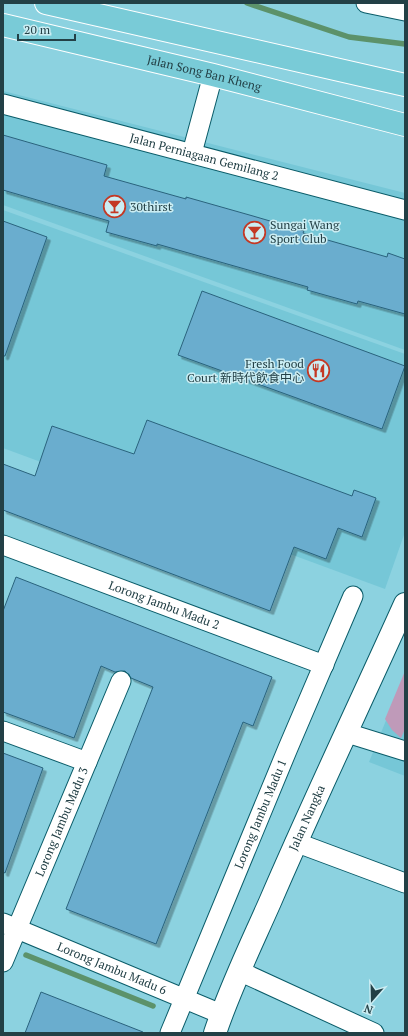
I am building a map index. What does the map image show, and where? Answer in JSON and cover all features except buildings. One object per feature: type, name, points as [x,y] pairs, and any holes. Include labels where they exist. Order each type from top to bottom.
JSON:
[{"type":"main road","points":[[46,3],[405,85]]},
{"type":"main road","name":"Jalan Song Ban Kheng","points":[[3,25],[213,75],[405,125]]},
{"type":"street","points":[[366,3],[405,11]]},
{"type":"street","points":[[192,154],[213,75]]},
{"type":"street","name":"Jalan Perniagaan Gemilang 2","points":[[3,104],[405,210]]},
{"type":"street","name":"Lorong Jambu Madu 2","points":[[3,545],[324,665]]},
{"type":"street","name":"Lorong Jambu Madu 1","points":[[170,1033],[353,596]]},
{"type":"street","name":"Jalan Nangka","points":[[218,1024],[296,842],[347,734],[405,604]]},
{"type":"street","name":"Lorong Jambu Madu 3","points":[[3,962],[10,925],[87,762],[121,681]]},
{"type":"street","points":[[3,731],[87,762]]},
{"type":"street","points":[[347,734],[405,750]]},
{"type":"street","points":[[296,842],[405,883]]},
{"type":"street","name":"Lorong Jambu Madu 6","points":[[10,925],[184,998],[218,1024]]},
{"type":"street","points":[[239,972],[374,1033]]},
{"type":"shaded area","points":[[3,91],[405,193],[405,350],[3,205]]},
{"type":"shaded area","points":[[3,210],[405,354],[405,532],[385,589],[3,448]]},
{"type":"shaded area","points":[[405,671],[405,729],[401,738],[392,730],[385,719]]},
{"type":"shaded area","points":[[405,674],[405,776],[369,762]]},
{"type":"waterway","points":[[247,3],[349,37],[405,44]]},
{"type":"waterway","points":[[26,955],[153,1006]]},
{"type":"place","name":"30thirst","points":[[114,207]]},
{"type":"place","name":"Sungai Wang Sport Club","points":[[255,232]]},
{"type":"place","name":"Fresh Food Court 新時代飲食中心","points":[[319,371]]}]
